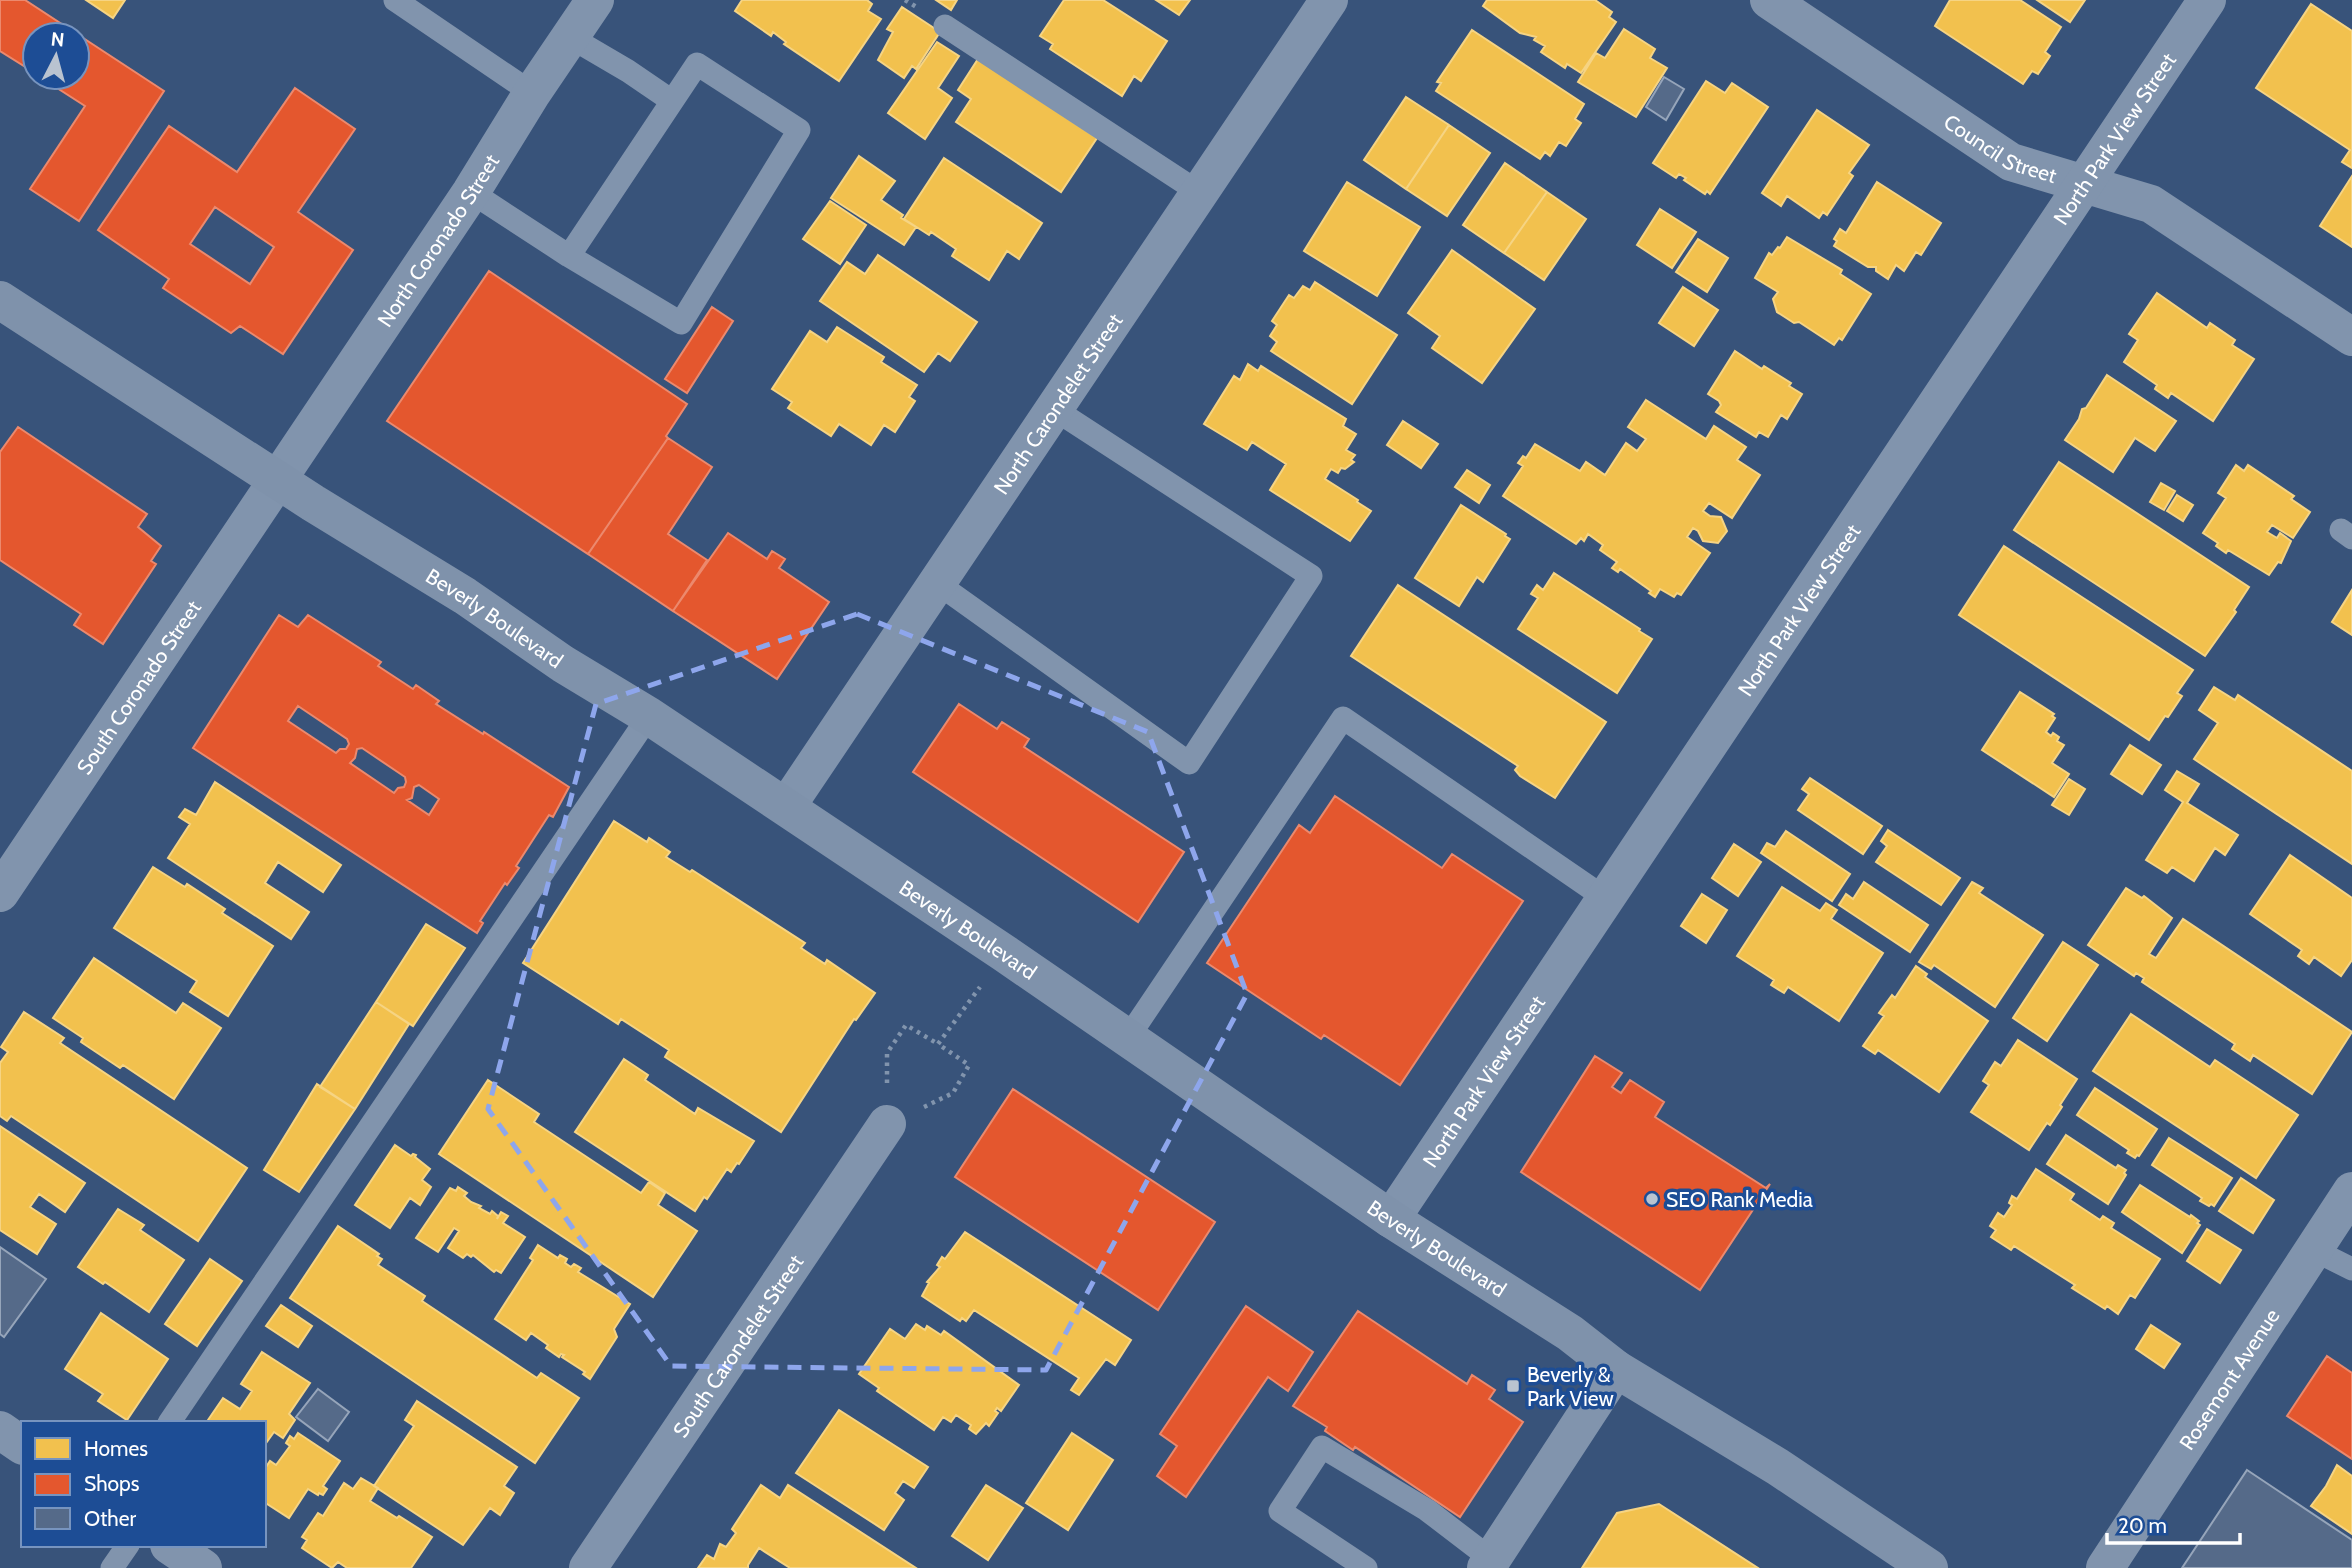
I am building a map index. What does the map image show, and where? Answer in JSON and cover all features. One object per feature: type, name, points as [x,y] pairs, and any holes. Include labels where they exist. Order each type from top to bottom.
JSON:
[{"type":"main road","name":"Beverly Boulevard","points":[[0,300],[278,480],[465,596],[563,664],[649,716],[787,806],[1391,1219],[1570,1333],[1616,1369],[1778,1467],[1929,1568]]},
{"type":"street","name":"North Coronado Street","points":[[278,480],[471,192],[531,93],[595,0]]},
{"type":"street","name":"North Carondelet Street","points":[[787,806],[1329,0]]},
{"type":"street","name":"Council Street","points":[[1769,0],[2011,162],[2151,204],[2352,337]]},
{"type":"street","name":"North Park View Street","points":[[1391,1219],[2207,0]]},
{"type":"street","name":"South Coronado Street","points":[[0,893],[278,480]]},
{"type":"street","name":"South Carondelet Street","points":[[588,1568],[887,1124]]},
{"type":"street","name":"Rosemont Avenue","points":[[2105,1568],[2352,1192]]},
{"type":"street","points":[[1488,1564],[1616,1369]]},
{"type":"street","points":[[0,1430],[21,1445]]},
{"type":"street","points":[[172,1547],[203,1568]]},
{"type":"lane","points":[[395,0],[531,93]]},
{"type":"lane","points":[[945,26],[1200,193]]},
{"type":"lane","points":[[570,37],[672,101]]},
{"type":"lane","points":[[471,192],[569,256],[681,323],[799,130],[697,64],[569,256]]},
{"type":"lane","points":[[937,583],[1189,763],[1311,576],[1054,409]]},
{"type":"lane","points":[[170,1421],[649,716]]},
{"type":"lane","points":[[1127,1039],[1343,718],[1605,898]]},
{"type":"lane","points":[[2314,1250],[2352,1269]]},
{"type":"lane","points":[[1366,1568],[1280,1511],[1322,1447],[1427,1510],[1488,1564]]},
{"type":"lane","points":[[112,1568],[127,1547]]},
{"type":"path","points":[[938,1044],[1004,953]]},
{"type":"path","points":[[906,1026],[938,1044],[969,1065],[953,1093],[887,1124],[887,1053],[906,1026]]},
{"type":"highlighted area","points":[[857,614],[1148,732],[1247,994],[1046,1370],[671,1366],[488,1109],[596,704]]},
{"type":"building: Homes","points":[[86,0],[125,0],[113,18]]},
{"type":"building: Homes","points":[[742,0],[867,0],[872,4],[868,11],[881,19],[839,81],[784,44],[786,42],[773,32],[771,36],[735,11]]},
{"type":"building: Homes","points":[[936,0],[957,0],[951,10]]},
{"type":"building: Homes","points":[[1064,0],[1103,0],[1167,41],[1141,81],[1134,76],[1122,96],[1050,49],[1053,44],[1040,36]]},
{"type":"building: Homes","points":[[1156,0],[1190,0],[1179,15]]},
{"type":"building: Homes","points":[[1487,0],[1595,0],[1612,12],[1609,17],[1616,22],[1581,73],[1567,64],[1565,68],[1541,52],[1545,46],[1534,40],[1536,37],[1520,33],[1483,6]]},
{"type":"building: Homes","points":[[1950,0],[2020,0],[2061,27],[2045,52],[2050,56],[2038,74],[2032,71],[2023,84],[1935,26]]},
{"type":"building: Homes","points":[[2037,0],[2085,0],[2070,22]]},
{"type":"building: Homes","points":[[2311,4],[2352,31],[2352,168],[2342,162],[2350,150],[2256,88]]},
{"type":"building: Homes","points":[[902,7],[940,32],[916,69],[912,66],[904,78],[878,60],[893,32],[887,29]]},
{"type":"building: Homes","points":[[1624,29],[1655,49],[1650,58],[1667,68],[1636,117],[1578,82],[1596,53],[1605,58]]},
{"type":"building: Homes","points":[[1472,30],[1584,104],[1575,119],[1581,123],[1566,146],[1559,142],[1550,156],[1545,152],[1540,159],[1436,91],[1441,83],[1437,82]]},
{"type":"building: Homes","points":[[937,42],[959,56],[938,88],[952,98],[925,139],[888,113]]},
{"type":"building: Homes","points":[[978,59],[1097,138],[1061,192],[956,122],[971,99],[958,90]]},
{"type":"building: Homes","points":[[1706,81],[1725,93],[1732,83],[1768,107],[1710,194],[1707,191],[1705,194],[1679,174],[1676,178],[1653,163]]},
{"type":"building: Homes","points":[[1406,97],[1449,125],[1406,189],[1364,160]]},
{"type":"building: Homes","points":[[1817,110],[1869,145],[1849,173],[1853,176],[1827,215],[1823,212],[1819,218],[1787,196],[1781,206],[1762,193]]},
{"type":"building: Homes","points":[[1449,125],[1490,153],[1447,216],[1406,189]]},
{"type":"building: Homes","points":[[859,156],[895,181],[881,200],[916,227],[904,245],[831,198]]},
{"type":"building: Homes","points":[[944,158],[1042,223],[1019,259],[1007,251],[989,280],[952,256],[956,249],[931,232],[929,235],[904,219]]},
{"type":"building: Homes","points":[[1505,163],[1547,192],[1504,253],[1463,225]]},
{"type":"building: Homes","points":[[2352,176],[2352,247],[2320,226]]},
{"type":"building: Homes","points":[[1347,182],[1420,227],[1377,296],[1304,251]]},
{"type":"building: Homes","points":[[1877,182],[1941,223],[1921,255],[1916,252],[1904,271],[1896,265],[1888,279],[1876,271],[1876,267],[1868,267],[1834,246],[1837,241],[1834,239],[1840,229],[1846,233]]},
{"type":"building: Homes","points":[[1547,192],[1586,219],[1544,280],[1504,253]]},
{"type":"building: Homes","points":[[830,201],[866,225],[840,264],[803,239]]},
{"type":"building: Homes","points":[[1660,209],[1696,232],[1672,268],[1637,245]]},
{"type":"building: Homes","points":[[1787,237],[1842,270],[1840,274],[1871,294],[1842,340],[1839,338],[1834,345],[1799,322],[1794,323],[1777,312],[1773,299],[1778,292],[1755,278],[1769,253],[1772,255],[1780,248]]},
{"type":"building: Homes","points":[[1698,239],[1728,258],[1707,292],[1676,272]]},
{"type":"building: Homes","points":[[1452,250],[1535,309],[1482,383],[1432,348],[1440,336],[1408,313]]},
{"type":"building: Homes","points":[[878,255],[977,322],[950,361],[938,353],[924,372],[820,301],[847,262],[865,274]]},
{"type":"building: Homes","points":[[1315,282],[1397,335],[1352,404],[1271,351],[1277,342],[1270,336],[1277,325],[1272,321],[1289,295],[1294,298],[1303,286],[1310,290]]},
{"type":"building: Homes","points":[[1683,287],[1718,310],[1694,346],[1659,323]]},
{"type":"building: Homes","points":[[2157,293],[2207,328],[2210,323],[2235,340],[2232,345],[2254,359],[2213,421],[2171,393],[2168,398],[2155,389],[2157,385],[2124,362],[2138,340],[2129,334]]},
{"type":"building: Homes","points":[[837,327],[884,357],[881,362],[917,385],[909,397],[915,401],[895,432],[884,425],[871,445],[839,424],[831,436],[788,408],[792,402],[772,389],[810,331],[827,342]]},
{"type":"building: Homes","points":[[1735,351],[1762,369],[1764,366],[1791,383],[1789,386],[1802,394],[1787,419],[1781,415],[1768,437],[1759,432],[1756,437],[1716,412],[1721,405],[1708,394]]},
{"type":"building: Homes","points":[[1248,364],[1258,371],[1261,366],[1346,419],[1343,426],[1356,434],[1346,450],[1355,455],[1351,460],[1354,462],[1345,469],[1341,468],[1338,473],[1331,469],[1325,479],[1371,511],[1350,541],[1270,490],[1286,464],[1252,442],[1247,450],[1204,424],[1234,376],[1240,380]]},
{"type":"building: Homes","points":[[2107,375],[2176,421],[2155,451],[2135,438],[2113,472],[2065,440],[2079,419],[2082,409],[2086,408]]},
{"type":"building: Homes","points":[[1646,400],[1706,439],[1714,426],[1746,447],[1737,460],[1760,475],[1732,518],[1709,503],[1703,511],[1710,516],[1721,517],[1727,531],[1718,543],[1703,541],[1698,531],[1693,528],[1687,537],[1710,553],[1681,595],[1677,593],[1674,597],[1660,589],[1655,597],[1649,593],[1651,591],[1620,569],[1618,572],[1612,568],[1617,562],[1600,550],[1603,545],[1588,534],[1584,541],[1581,538],[1576,544],[1503,496],[1523,466],[1518,463],[1523,456],[1526,458],[1535,444],[1580,471],[1586,462],[1605,475],[1626,443],[1637,451],[1646,439],[1628,427]]},
{"type":"building: Homes","points":[[1403,421],[1438,444],[1421,468],[1387,445]]},
{"type":"building: Homes","points":[[2059,462],[2249,587],[2234,610],[2236,612],[2205,656],[2014,530]]},
{"type":"building: Homes","points":[[2236,465],[2244,471],[2248,465],[2294,496],[2291,499],[2310,512],[2293,538],[2272,525],[2267,532],[2277,538],[2280,533],[2291,541],[2281,563],[2278,562],[2269,575],[2228,550],[2226,553],[2216,546],[2218,543],[2203,533],[2226,498],[2218,493]]},
{"type":"building: Homes","points":[[1467,470],[1490,485],[1479,503],[1455,487]]},
{"type":"building: Homes","points":[[2161,483],[2175,491],[2164,510],[2150,502]]},
{"type":"building: Homes","points":[[2177,495],[2193,505],[2183,521],[2167,511]]},
{"type":"building: Homes","points":[[1461,505],[1510,539],[1483,582],[1477,577],[1459,606],[1415,578]]},
{"type":"building: Homes","points":[[2004,546],[2193,670],[2177,693],[2182,696],[2149,740],[1959,615]]},
{"type":"building: Homes","points":[[1554,573],[1652,639],[1617,693],[1518,629],[1538,598],[1531,594],[1537,585],[1543,590]]},
{"type":"building: Homes","points":[[1398,585],[1606,722],[1555,798],[1520,776],[1515,770],[1518,766],[1351,656]]},
{"type":"building: Homes","points":[[2352,590],[2352,635],[2332,622]]},
{"type":"building: Homes","points":[[2214,687],[2235,700],[2238,695],[2352,771],[2352,864],[2194,759],[2218,723],[2199,710]]},
{"type":"building: Homes","points":[[2020,692],[2054,714],[2052,716],[2055,718],[2046,732],[2059,737],[2057,741],[2064,745],[2052,763],[2069,774],[2054,797],[1982,750]]},
{"type":"building: Homes","points":[[2130,745],[2161,765],[2142,794],[2111,774]]},
{"type":"building: Homes","points":[[2177,771],[2199,784],[2187,803],[2238,835],[2225,855],[2215,848],[2194,881],[2172,867],[2167,873],[2146,860],[2183,802],[2165,790]]},
{"type":"building: Homes","points":[[1810,778],[1882,826],[1863,854],[1798,810],[1809,794],[1802,789]]},
{"type":"building: Homes","points":[[2069,779],[2085,789],[2069,815],[2052,805]]},
{"type":"building: Homes","points":[[215,782],[341,865],[323,892],[278,862],[265,883],[309,912],[291,939],[168,858],[190,824],[179,817],[185,809],[196,815]]},
{"type":"building: Homes","points":[[614,821],[647,842],[649,838],[670,852],[666,857],[690,872],[692,870],[805,943],[801,948],[825,964],[827,960],[875,993],[856,1020],[854,1019],[781,1132],[665,1057],[669,1050],[621,1019],[618,1024],[523,963]]},
{"type":"building: Homes","points":[[1888,830],[1960,878],[1941,905],[1876,862],[1887,846],[1881,841]]},
{"type":"building: Homes","points":[[1786,831],[1850,874],[1832,901],[1761,853],[1767,843],[1775,847]]},
{"type":"building: Homes","points":[[1734,844],[1761,862],[1738,896],[1712,878]]},
{"type":"building: Homes","points":[[2290,855],[2352,898],[2352,960],[2341,976],[2314,957],[2309,964],[2298,956],[2302,950],[2250,914]]},
{"type":"building: Homes","points":[[153,867],[185,887],[187,884],[225,909],[222,913],[273,946],[228,1016],[190,992],[197,981],[114,928]]},
{"type":"building: Homes","points":[[1864,882],[1928,925],[1910,952],[1839,905],[1846,894],[1853,899]]},
{"type":"building: Homes","points":[[1972,882],[1983,888],[1979,893],[2043,935],[1995,1007],[1934,965],[1931,969],[1919,962]]},
{"type":"building: Homes","points":[[1782,887],[1820,911],[1826,903],[1837,910],[1831,919],[1883,953],[1839,1021],[1788,987],[1784,993],[1771,985],[1774,980],[1737,956]]},
{"type":"building: Homes","points":[[2126,888],[2142,898],[2144,896],[2172,918],[2149,954],[2156,958],[2183,919],[2352,1032],[2312,1094],[2253,1055],[2250,1061],[2232,1049],[2235,1044],[2142,982],[2144,978],[2136,973],[2134,976],[2088,945]]},
{"type":"building: Homes","points":[[1702,894],[1727,910],[1706,943],[1681,926]]},
{"type":"building: Homes","points":[[426,924],[465,948],[413,1026],[376,1002]]},
{"type":"building: Homes","points":[[2063,942],[2098,965],[2047,1041],[2013,1018]]},
{"type":"building: Homes","points":[[94,958],[176,1013],[183,1003],[221,1028],[174,1099],[123,1065],[120,1068],[81,1042],[83,1038],[53,1018]]},
{"type":"building: Homes","points":[[1916,966],[1927,974],[1925,977],[1988,1021],[1939,1092],[1878,1050],[1875,1054],[1863,1046],[1884,1016],[1879,1013],[1892,995],[1895,998]]},
{"type":"building: Homes","points":[[376,1002],[409,1024],[355,1109],[320,1087]]},
{"type":"building: Homes","points":[[24,1012],[64,1038],[60,1043],[247,1168],[198,1241],[11,1116],[7,1121],[0,1116],[0,1063],[8,1052],[1,1047]]},
{"type":"building: Homes","points":[[2131,1014],[2210,1067],[2215,1060],[2298,1115],[2256,1178],[2093,1071]]},
{"type":"building: Homes","points":[[2018,1040],[2077,1079],[2050,1125],[2047,1123],[2029,1150],[1971,1112],[1989,1085],[1983,1081],[1995,1062],[2001,1066]]},
{"type":"building: Homes","points":[[624,1059],[648,1075],[645,1080],[695,1114],[698,1108],[754,1141],[739,1164],[737,1163],[731,1172],[727,1169],[707,1199],[704,1197],[695,1211],[575,1132]]},
{"type":"building: Homes","points":[[488,1080],[539,1114],[534,1122],[641,1193],[649,1182],[665,1193],[658,1205],[697,1231],[653,1297],[439,1154]]},
{"type":"building: Homes","points":[[317,1084],[355,1109],[299,1192],[264,1170]]},
{"type":"building: Homes","points":[[2095,1088],[2157,1129],[2139,1156],[2135,1158],[2127,1153],[2129,1150],[2077,1115]]},
{"type":"building: Homes","points":[[0,1126],[85,1183],[65,1212],[39,1194],[30,1207],[56,1224],[37,1254],[0,1230]]},
{"type":"building: Homes","points":[[2066,1135],[2116,1168],[2118,1165],[2126,1170],[2126,1175],[2108,1204],[2047,1164]]},
{"type":"building: Homes","points":[[2169,1138],[2232,1178],[2214,1206],[2200,1201],[2202,1198],[2152,1165]]},
{"type":"building: Homes","points":[[395,1145],[411,1156],[416,1155],[415,1157],[430,1169],[422,1180],[431,1187],[420,1205],[410,1198],[390,1228],[355,1205]]},
{"type":"building: Homes","points":[[2036,1169],[2074,1194],[2070,1200],[2100,1220],[2103,1216],[2114,1223],[2111,1228],[2160,1259],[2135,1298],[2130,1295],[2118,1314],[2072,1288],[2075,1285],[2014,1246],[2011,1250],[1991,1237],[1996,1230],[1990,1226],[1998,1213],[2004,1217],[2012,1205],[2009,1203],[2012,1196],[2017,1199]]},
{"type":"building: Homes","points":[[2241,1178],[2274,1200],[2253,1233],[2219,1211]]},
{"type":"building: Homes","points":[[2140,1185],[2199,1221],[2197,1223],[2200,1225],[2182,1253],[2122,1212]]},
{"type":"building: Homes","points":[[458,1187],[467,1193],[464,1196],[471,1202],[490,1214],[492,1211],[498,1216],[497,1219],[501,1212],[508,1216],[503,1223],[525,1237],[501,1273],[496,1270],[494,1272],[473,1255],[471,1257],[467,1254],[463,1258],[448,1248],[459,1231],[454,1228],[438,1252],[416,1238],[450,1188],[456,1191]]},
{"type":"building: Homes","points":[[118,1209],[144,1225],[140,1230],[184,1260],[149,1312],[78,1267]]},
{"type":"building: Homes","points":[[338,1226],[379,1254],[377,1256],[382,1259],[378,1265],[425,1296],[422,1301],[537,1378],[541,1373],[579,1398],[535,1463],[290,1298]]},
{"type":"building: Homes","points":[[2207,1229],[2241,1250],[2220,1283],[2187,1261]]},
{"type":"building: Homes","points":[[965,1232],[1131,1340],[1115,1365],[1106,1359],[1079,1395],[1071,1390],[1079,1378],[974,1310],[966,1321],[962,1318],[960,1321],[922,1296],[929,1283],[927,1282],[940,1267],[937,1265],[942,1257],[945,1259]]},
{"type":"building: Homes","points":[[538,1245],[558,1258],[560,1255],[567,1259],[565,1263],[581,1268],[578,1272],[630,1304],[614,1329],[617,1337],[590,1379],[583,1374],[585,1372],[562,1357],[564,1355],[559,1357],[531,1333],[526,1340],[495,1319],[533,1260],[530,1258]]},
{"type":"building: Homes","points":[[210,1259],[242,1281],[197,1346],[165,1324]]},
{"type":"building: Homes","points":[[281,1305],[312,1326],[298,1347],[266,1326]]},
{"type":"building: Homes","points":[[101,1313],[168,1359],[127,1420],[98,1401],[103,1394],[65,1369]]},
{"type":"building: Homes","points":[[916,1324],[925,1330],[927,1326],[941,1335],[944,1331],[1019,1385],[1001,1411],[997,1408],[995,1411],[998,1413],[989,1426],[986,1423],[976,1434],[969,1429],[971,1425],[956,1415],[951,1422],[943,1417],[934,1430],[877,1391],[879,1388],[859,1374],[890,1329],[905,1339]]},
{"type":"building: Homes","points":[[2151,1325],[2180,1344],[2164,1368],[2136,1349]]},
{"type":"building: Homes","points":[[262,1352],[310,1383],[289,1414],[295,1420],[283,1438],[274,1432],[266,1443],[266,1421],[207,1421],[223,1398],[240,1409],[252,1391],[241,1384]]},
{"type":"building: Homes","points":[[417,1401],[517,1467],[504,1486],[514,1493],[500,1515],[490,1508],[463,1545],[374,1486],[414,1426],[405,1420]]},
{"type":"building: Homes","points":[[839,1410],[928,1467],[914,1488],[903,1481],[895,1493],[904,1500],[884,1530],[796,1473]]},
{"type":"building: Homes","points":[[298,1433],[340,1461],[323,1486],[327,1489],[323,1495],[308,1489],[289,1518],[266,1503],[266,1467],[270,1461],[276,1465],[290,1446],[286,1443],[290,1436],[294,1439]]},
{"type":"building: Homes","points":[[1072,1433],[1113,1460],[1068,1530],[1026,1503]]},
{"type":"building: Homes","points":[[2337,1465],[2352,1476],[2352,1534],[2311,1506]]},
{"type":"building: Homes","points":[[361,1478],[378,1488],[370,1501],[432,1537],[411,1568],[347,1568],[338,1562],[332,1568],[302,1548],[307,1540],[302,1537],[318,1513],[323,1516],[344,1483],[353,1489]]},
{"type":"building: Homes","points":[[761,1485],[780,1498],[788,1485],[916,1568],[790,1568],[759,1548],[748,1568],[698,1568],[707,1555],[714,1559],[720,1544],[726,1547],[736,1533],[732,1529]]},
{"type":"building: Homes","points":[[986,1485],[1023,1508],[988,1560],[952,1536]]},
{"type":"building: Homes","points":[[1659,1504],[1758,1568],[1582,1568],[1617,1513]]},
{"type":"building: Shops","points":[[0,0],[25,0],[57,21],[21,21],[21,64],[0,51]]},
{"type":"building: Shops","points":[[91,43],[164,91],[79,221],[30,189],[85,106],[62,91],[91,91]]},
{"type":"building: Shops","points":[[295,88],[355,129],[298,212],[353,250],[283,354],[240,326],[231,333],[163,288],[169,279],[98,230],[169,126],[237,172]],"holes":[[[215,207],[274,247],[250,284],[190,244]]]},
{"type":"building: Shops","points":[[489,271],[687,404],[666,436],[668,438],[588,554],[387,421]]},
{"type":"building: Shops","points":[[712,307],[733,321],[687,393],[665,379]]},
{"type":"building: Shops","points":[[18,427],[147,514],[138,527],[161,546],[151,561],[156,564],[103,644],[74,625],[81,614],[0,560],[0,452]]},
{"type":"building: Shops","points":[[668,438],[712,467],[668,534],[707,560],[673,611],[588,554]]},
{"type":"building: Shops","points":[[728,533],[767,559],[772,551],[785,559],[779,568],[829,602],[777,679],[673,611]]},
{"type":"building: Shops","points":[[279,615],[298,627],[308,615],[381,662],[378,666],[413,689],[416,685],[439,701],[436,704],[569,787],[553,817],[549,815],[516,866],[519,868],[507,885],[505,883],[480,921],[483,923],[477,933],[193,748]],"holes":[[[298,706],[347,739],[349,744],[346,749],[340,749],[336,753],[288,721]],[[362,748],[405,777],[404,787],[398,788],[394,793],[350,763],[355,758],[357,749]],[[419,785],[439,799],[429,815],[407,800],[412,798],[414,787]]]},
{"type":"building: Shops","points":[[959,704],[997,729],[1002,722],[1029,739],[1024,747],[1184,852],[1138,922],[913,772]]},
{"type":"building: Shops","points":[[1335,796],[1442,868],[1452,854],[1523,901],[1400,1085],[1324,1035],[1321,1039],[1207,963],[1299,825],[1310,833]]},
{"type":"building: Shops","points":[[1595,1056],[1622,1073],[1612,1087],[1621,1093],[1630,1080],[1664,1102],[1655,1117],[1766,1188],[1770,1184],[1700,1290],[1521,1172]]},
{"type":"building: Shops","points":[[1013,1089],[1215,1222],[1158,1310],[955,1177]]},
{"type":"building: Shops","points":[[1246,1306],[1313,1352],[1288,1391],[1268,1377],[1186,1497],[1157,1476],[1177,1446],[1160,1434]]},
{"type":"building: Shops","points":[[1358,1311],[1467,1384],[1472,1375],[1495,1390],[1489,1399],[1523,1422],[1460,1517],[1355,1447],[1353,1450],[1325,1431],[1327,1427],[1293,1406]]},
{"type":"building: Shops","points":[[2327,1356],[2352,1373],[2352,1459],[2287,1416]]},
{"type":"building: Other","points":[[1664,77],[1684,89],[1666,120],[1646,107]]},
{"type":"building: Other","points":[[0,1247],[46,1279],[4,1337],[0,1334]]},
{"type":"building: Other","points":[[318,1389],[349,1412],[328,1441],[296,1417]]},
{"type":"building: Other","points":[[2247,1470],[2352,1540],[2352,1568],[2182,1568]]},
{"type":"place","name":"SEO Rank Media","points":[[1652,1199]]},
{"type":"place","name":"Beverly & Park View","points":[[1513,1386]]}]
